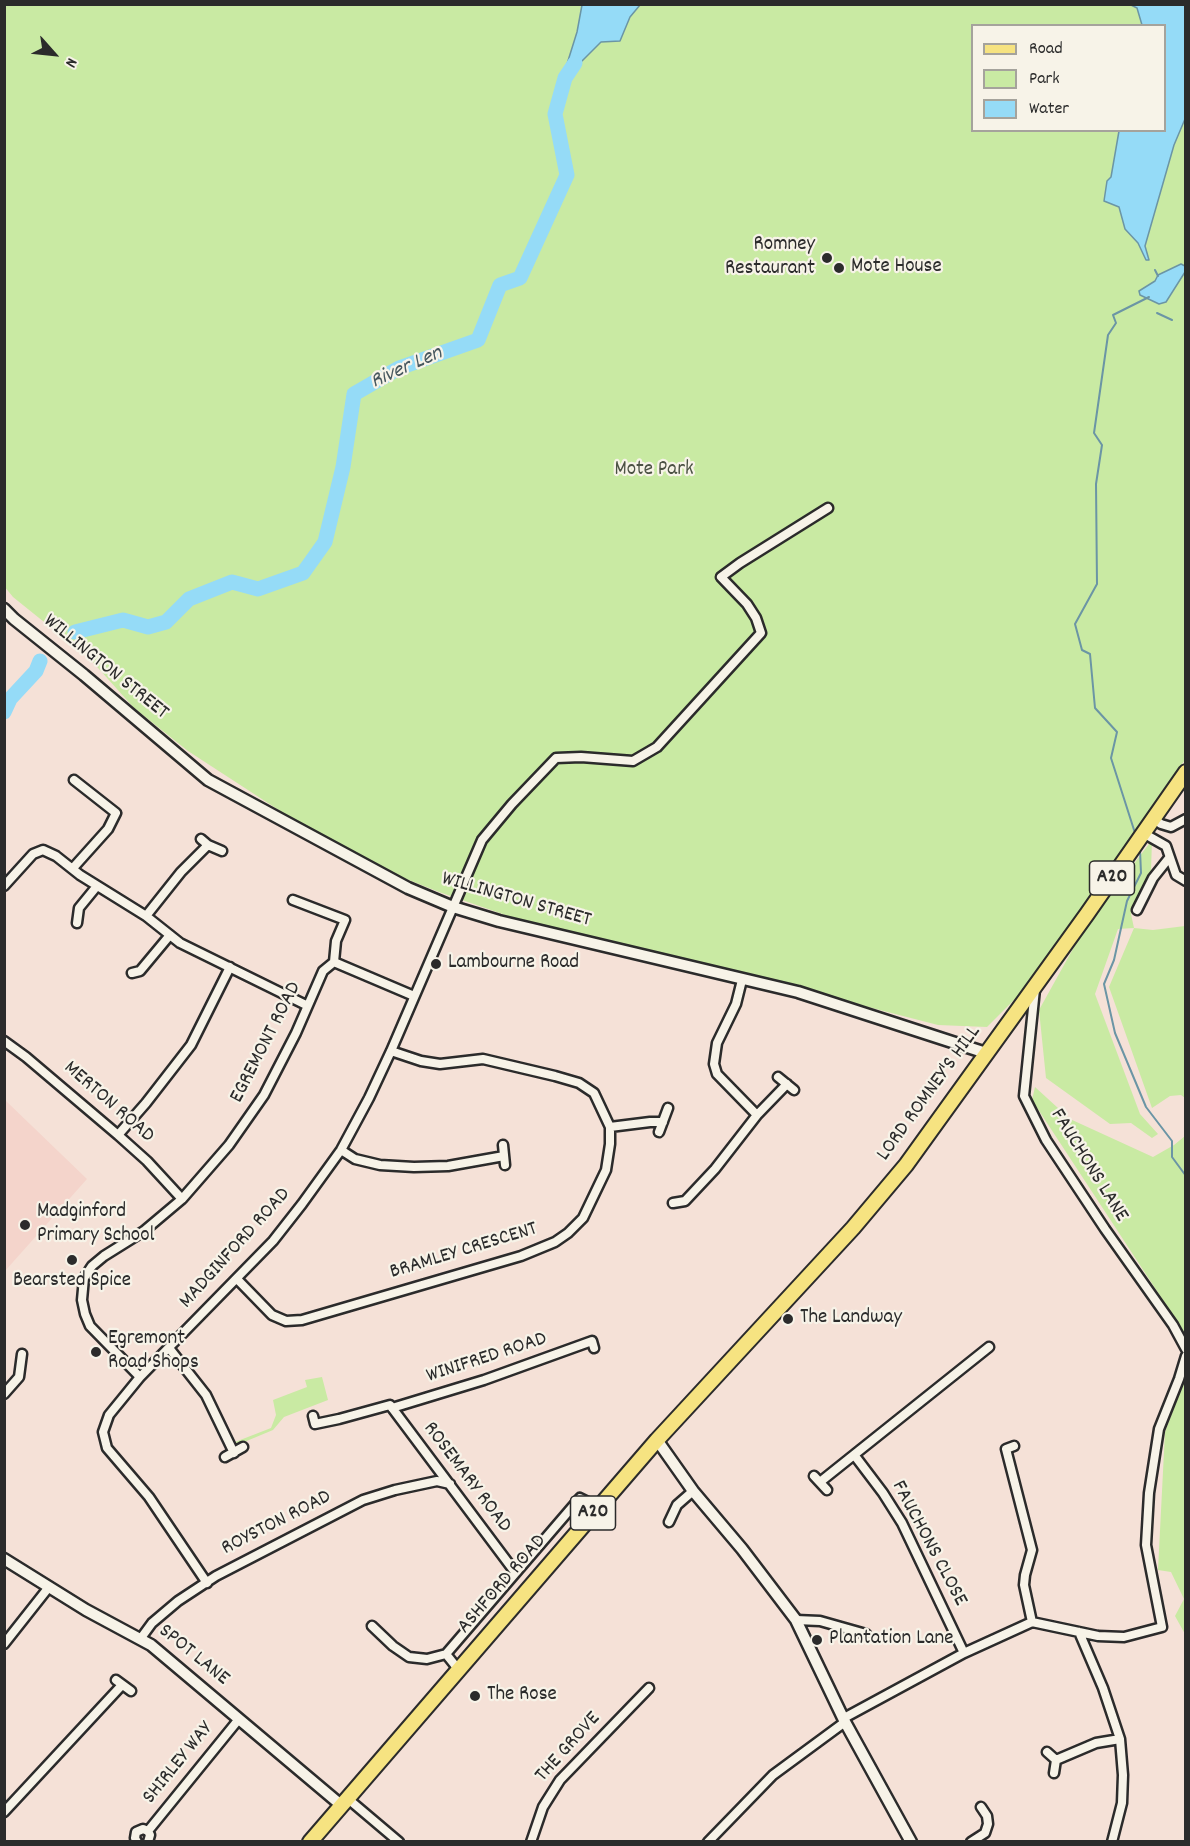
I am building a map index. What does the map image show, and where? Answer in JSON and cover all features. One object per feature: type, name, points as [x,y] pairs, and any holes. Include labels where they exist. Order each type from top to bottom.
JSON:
[{"type":"main road","name":"A20","points":[[1036,983],[1185,772]]},
{"type":"main road","name":"LORD ROMNEY'S HILL","points":[[854,1228],[906,1165],[1036,983]]},
{"type":"main road","name":"ASHFORD ROAD","points":[[310,1842],[657,1440],[854,1228]]},
{"type":"street","name":"MADGINFORD ROAD","points":[[207,1583],[149,1497],[106,1448],[103,1432],[110,1415],[140,1377],[273,1241],[341,1150],[391,1051],[482,840],[512,804],[556,758],[633,761],[657,747],[761,633],[756,618],[747,604],[721,577],[828,508]]},
{"type":"street","name":"WILLINGTON STREET","points":[[4,609],[208,780],[408,888],[453,907],[500,921],[806,994],[986,1053]]},
{"type":"street","points":[[73,868],[108,829],[116,813],[74,780]]},
{"type":"street","points":[[1154,819],[1171,827],[1185,819]]},
{"type":"street","points":[[1143,833],[1166,846],[1176,875],[1185,881]]},
{"type":"street","points":[[146,916],[205,842],[222,851]]},
{"type":"street","points":[[4,886],[33,854],[43,850],[56,856],[80,875],[146,916],[180,943],[306,1005]]},
{"type":"street","points":[[1137,910],[1153,878],[1169,858]]},
{"type":"street","points":[[77,922],[79,908],[97,886]]},
{"type":"street","points":[[293,900],[345,920],[336,941],[334,962],[414,996]]},
{"type":"street","points":[[132,973],[140,971],[170,935]]},
{"type":"street","name":"EGREMONT ROAD","points":[[140,1377],[90,1326],[82,1300],[84,1278],[92,1266],[104,1256],[144,1232],[182,1199],[230,1145],[254,1111],[296,1032],[323,971],[334,962]]},
{"type":"street","points":[[118,1135],[147,1103],[191,1046],[230,967]]},
{"type":"street","points":[[742,980],[736,1004],[717,1043],[714,1064],[717,1074],[758,1115]]},
{"type":"street","name":"FAUCHONS LANE","points":[[1036,983],[1024,1096],[1046,1140],[1173,1325],[1185,1349]]},
{"type":"street","name":"MERTON ROAD","points":[[4,1041],[47,1074],[118,1135],[147,1161],[182,1199]]},
{"type":"street","name":"BRAMLEY CRESCENT","points":[[237,1279],[272,1315],[286,1321],[302,1320],[521,1256],[555,1242],[583,1218],[606,1170],[610,1144],[610,1127],[594,1093],[579,1083],[483,1059],[440,1064],[421,1061],[391,1051]]},
{"type":"street","points":[[673,1203],[685,1201],[715,1169],[758,1115],[791,1087],[778,1077]]},
{"type":"street","points":[[659,1132],[668,1108]]},
{"type":"street","points":[[610,1127],[663,1122]]},
{"type":"street","points":[[503,1146],[505,1166]]},
{"type":"street","points":[[341,1150],[355,1159],[380,1165],[414,1167],[448,1166],[504,1156]]},
{"type":"street","name":"WINIFRED ROAD","points":[[313,1416],[315,1424],[391,1407],[593,1345]]},
{"type":"street","points":[[827,1490],[817,1479],[855,1456],[989,1347]]},
{"type":"street","points":[[169,1348],[206,1395],[230,1455],[243,1447]]},
{"type":"street","points":[[4,1394],[19,1377],[22,1354]]},
{"type":"street","points":[[708,1842],[773,1775],[845,1720],[964,1653],[1032,1622],[1079,1632],[1124,1637],[1162,1627],[1146,1545],[1149,1493],[1159,1429],[1179,1379],[1185,1356]]},
{"type":"street","name":"ROSEMARY ROAD","points":[[391,1407],[515,1572]]},
{"type":"street","points":[[657,1440],[693,1491],[742,1549],[796,1620],[845,1720],[911,1842]]},
{"type":"street","points":[[1014,1446],[1005,1449],[1032,1550],[1024,1585],[1032,1622]]},
{"type":"street","name":"FAUCHONS CLOSE","points":[[855,1456],[902,1523],[964,1653]]},
{"type":"street","name":"ROYSTON ROAD","points":[[141,1638],[152,1623],[178,1601],[216,1576],[363,1500],[437,1481],[450,1484]]},
{"type":"street","points":[[669,1522],[677,1505],[693,1491]]},
{"type":"street","points":[[372,1626],[380,1638],[409,1657],[427,1659],[446,1654],[580,1498],[598,1507]]},
{"type":"street","name":"SPOT LANE","points":[[4,1559],[141,1638],[239,1719],[344,1801]]},
{"type":"street","points":[[4,1644],[50,1587]]},
{"type":"street","points":[[796,1620],[820,1622],[866,1634]]},
{"type":"street","points":[[1079,1632],[1103,1688],[1120,1739],[1123,1775],[1122,1803],[1112,1842]]},
{"type":"street","points":[[446,1654],[458,1669]]},
{"type":"street","points":[[4,1812],[119,1683],[131,1691]]},
{"type":"street","name":"THE GROVE","points":[[531,1842],[543,1807],[560,1780],[649,1688]]},
{"type":"street","name":"SHIRLEY WAY","points":[[148,1831],[239,1719]]},
{"type":"street","points":[[1056,1760],[1096,1743],[1120,1739]]},
{"type":"street","points":[[1047,1752],[1056,1760]]},
{"type":"street","points":[[1054,1773],[1056,1760]]},
{"type":"street","points":[[344,1801],[399,1842]]},
{"type":"street","points":[[971,1842],[985,1833],[988,1824],[987,1816],[981,1807]]},
{"type":"street","name":"SHIRLEY WAY","points":[[137,1842],[136,1832],[143,1829],[148,1831]]},
{"type":"street","name":"SHIRLEY WAY","points":[[148,1831],[150,1835],[148,1842]]},
{"type":"shaded area","name":"Madginford Primary School","points":[[5,1100],[87,1179],[5,1271]]},
{"type":"green space","name":"Mote Park","points":[[4,5],[1185,5],[1185,760],[1157,798],[1092,899],[1019,995],[987,1027],[938,1025],[514,918],[396,875],[359,857],[291,818],[188,751],[134,708],[90,659],[13,597],[4,586]]},
{"type":"green space","points":[[1152,840],[1151,871],[1131,914],[1134,928],[1118,929],[1095,994],[1140,1114],[1158,1134],[1152,1138],[1131,1123],[1110,1124],[1046,1078],[1039,1010],[1084,929]]},
{"type":"green space","points":[[1185,926],[1185,1098],[1181,1095],[1170,1096],[1152,1108],[1109,987],[1134,928],[1153,930]]},
{"type":"green space","points":[[1035,1087],[1070,1119],[1153,1157],[1185,1136],[1185,1334],[1032,1100]]},
{"type":"green space","points":[[322,1377],[328,1400],[284,1417],[273,1430],[237,1445],[235,1442],[271,1428],[276,1415],[273,1400],[307,1387],[305,1380]]},
{"type":"green space","points":[[1185,1378],[1186,1634],[1175,1616],[1184,1599],[1171,1572],[1158,1570],[1165,1432]]},
{"type":"water","points":[[582,5],[640,5],[630,17],[620,41],[601,42],[565,78],[577,32]]},
{"type":"water","points":[[1131,5],[1185,5],[1185,119],[1174,145],[1145,246],[1149,260],[1146,260],[1138,243],[1125,229],[1119,207],[1104,201],[1107,181],[1111,177],[1119,132],[1166,132],[1166,24],[1142,24],[1137,8]]},
{"type":"water","points":[[1181,264],[1185,266],[1185,272],[1166,302],[1159,304],[1140,295],[1139,291],[1155,281],[1158,275]]},
{"type":"waterway","name":"River Len","points":[[75,632],[123,620],[148,627],[166,622],[189,599],[232,582],[258,589],[303,573],[325,542],[343,467],[354,394],[399,368],[478,340],[500,285],[520,278],[567,175],[555,114],[565,78],[575,63]]},
{"type":"waterway","points":[[1155,270],[1158,276]]},
{"type":"waterway","points":[[1135,833],[1111,758],[1117,732],[1095,708],[1090,654],[1082,650],[1075,624],[1097,584],[1096,484],[1102,445],[1094,433],[1108,335],[1116,323],[1113,315],[1149,297]]},
{"type":"waterway","points":[[1157,313],[1172,320]]},
{"type":"waterway","name":"River Len","points":[[4,712],[10,699],[36,671],[40,661]]},
{"type":"waterway","points":[[1140,850],[1141,873],[1127,901],[1114,960],[1104,984],[1115,1033],[1146,1107],[1172,1141],[1172,1157],[1186,1176]]},
{"type":"place","name":"Romney Restaurant","points":[[827,258]]},
{"type":"place","name":"Mote House","points":[[839,268]]},
{"type":"place","name":"Lambourne Road","points":[[436,964]]},
{"type":"place","name":"Madginford Primary School","points":[[25,1225]]},
{"type":"place","name":"Bearsted Spice","points":[[72,1260]]},
{"type":"place","name":"The Landway","points":[[788,1319]]},
{"type":"place","name":"Egremont Road Shops","points":[[96,1352]]},
{"type":"place","name":"Plantation Lane","points":[[817,1640]]},
{"type":"place","name":"The Rose","points":[[475,1696]]}]
